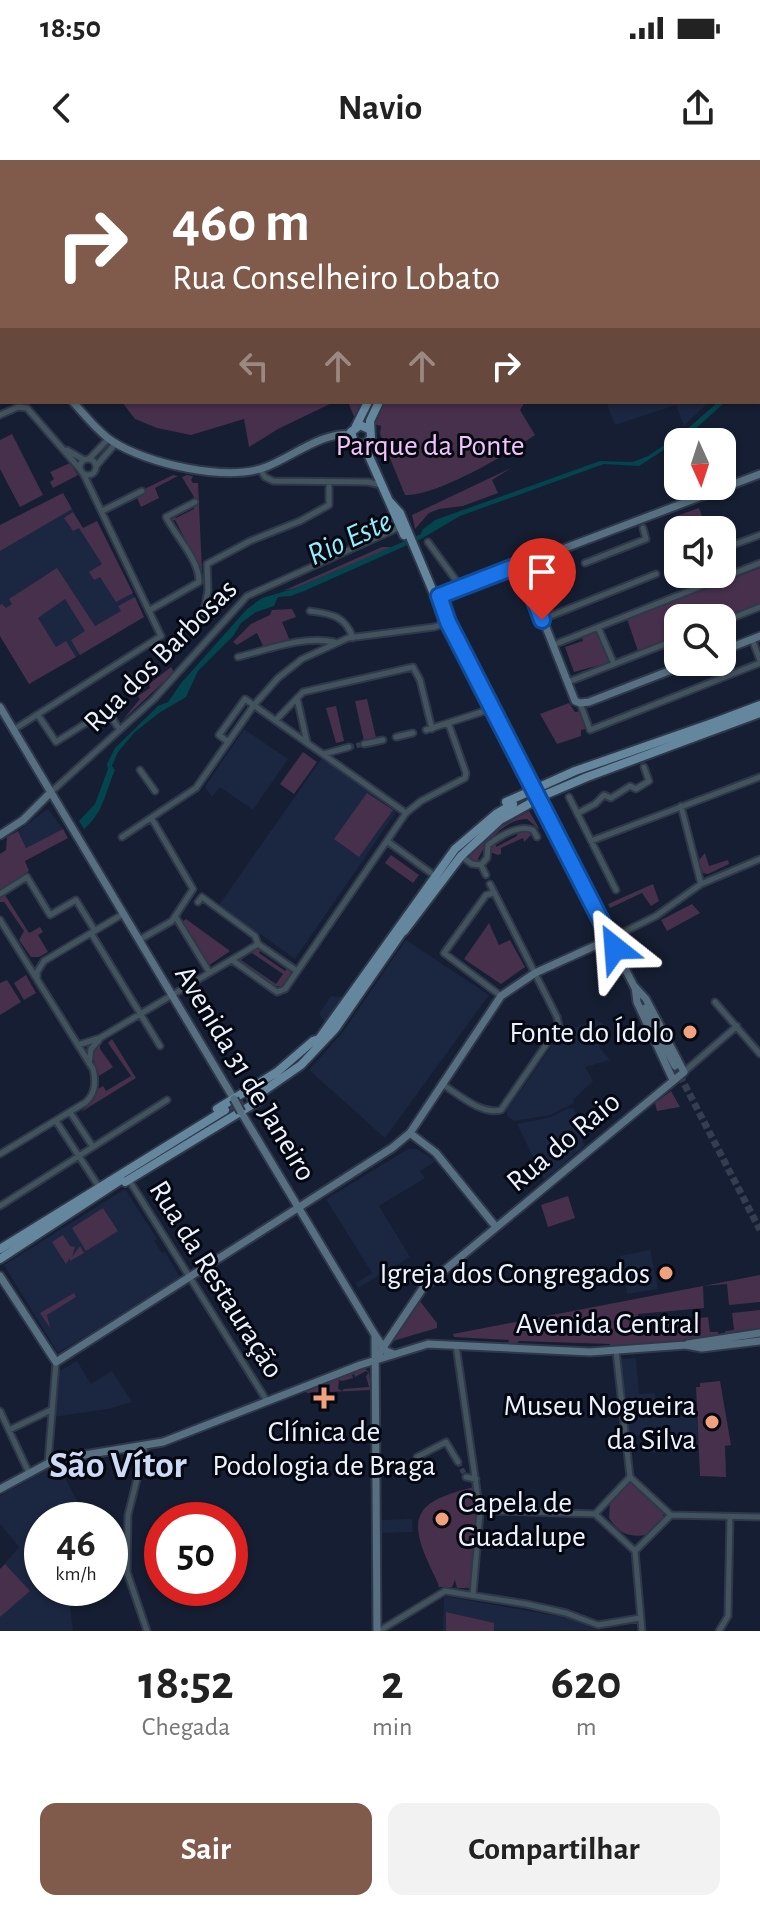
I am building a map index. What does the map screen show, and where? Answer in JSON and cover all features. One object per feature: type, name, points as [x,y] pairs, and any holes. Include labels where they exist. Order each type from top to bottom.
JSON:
[{"type":"main road","points":[[75,404],[112,441],[200,472],[242,473],[260,469],[333,435],[362,425],[369,429]]},
{"type":"main road","points":[[364,445],[356,444],[354,430],[367,404]]},
{"type":"main road","points":[[364,445],[371,438],[371,416],[378,404]]},
{"type":"main road","points":[[364,445],[448,622],[675,1066]]},
{"type":"main road","points":[[436,593],[461,587],[760,474]]},
{"type":"main road","points":[[390,502],[400,513],[404,531]]},
{"type":"main road","points":[[531,561],[526,565],[527,579],[575,701],[580,703],[664,672]]},
{"type":"main road","points":[[514,567],[527,579]]},
{"type":"main road","points":[[736,645],[756,637]]},
{"type":"main road","points":[[404,931],[461,856],[500,820],[587,777],[760,705]]},
{"type":"main road","name":"Avenida 31 de Janeiro","points":[[0,707],[375,1335],[386,1351],[394,1354]]},
{"type":"main road","points":[[410,912],[431,873],[474,825],[493,810],[532,788],[603,760],[760,713]]},
{"type":"main road","points":[[584,773],[719,724]]},
{"type":"main road","points":[[0,835],[23,820],[51,792]]},
{"type":"main road","points":[[0,1249],[99,1187],[124,1181],[241,1112],[281,1087],[305,1067],[323,1050],[457,852],[513,805],[496,814],[455,849],[319,1039],[298,1062],[251,1097],[301,1065],[335,1029]]},
{"type":"main road","points":[[0,1276],[56,1362],[379,1157],[410,1133],[501,996],[535,973],[610,939]]},
{"type":"main road","points":[[635,987],[646,999],[684,1072]]},
{"type":"main road","points":[[635,987],[637,1002],[673,1080]]},
{"type":"main road","points":[[109,1185],[153,1149],[277,1072],[319,1039]]},
{"type":"main road","name":"Rua do Raio","points":[[374,1360],[422,1294],[496,1227],[684,1072]]},
{"type":"main road","points":[[0,1259],[109,1185],[226,1112],[124,1181]]},
{"type":"main road","points":[[410,1133],[436,1153],[496,1227]]},
{"type":"main road","points":[[378,1631],[375,1335],[391,1333]]},
{"type":"main road","points":[[686,1345],[760,1333]]},
{"type":"main road","name":"Avenida Central","points":[[0,1489],[48,1463],[145,1447],[374,1360],[428,1344],[616,1351],[686,1345],[702,1348],[760,1341]]},
{"type":"street","points":[[0,415],[18,407],[27,408],[65,449],[92,490],[161,636],[13,730]]},
{"type":"street","points":[[81,471],[87,459],[112,441]]},
{"type":"street","points":[[92,490],[97,465],[112,441]]},
{"type":"street","points":[[65,449],[97,465]]},
{"type":"street","points":[[260,469],[265,477],[273,481],[368,482],[382,485]]},
{"type":"street","points":[[81,471],[89,475],[94,473]]},
{"type":"street","points":[[202,621],[208,590],[207,564],[329,505],[329,483]]},
{"type":"street","points":[[102,511],[142,491]]},
{"type":"street","points":[[150,610],[199,582],[200,577],[166,517],[195,502]]},
{"type":"street","points":[[585,563],[646,539],[643,528]]},
{"type":"street","name":"Rua dos Barbosas","points":[[51,792],[154,699],[247,596],[404,531]]},
{"type":"street","points":[[736,544],[760,535]]},
{"type":"street","points":[[428,542],[461,587]]},
{"type":"street","points":[[552,645],[760,563]]},
{"type":"street","points":[[542,620],[656,574]]},
{"type":"street","points":[[736,616],[760,607]]},
{"type":"street","points":[[310,611],[336,615],[345,621],[353,638]]},
{"type":"street","points":[[122,837],[196,788],[254,705],[278,678],[302,659],[335,642],[434,627],[448,622]]},
{"type":"street","points":[[598,627],[614,664]]},
{"type":"street","points":[[580,703],[590,730],[760,662],[756,637]]},
{"type":"street","points":[[238,657],[274,647],[325,640],[335,642]]},
{"type":"street","points":[[150,644],[168,648],[165,641]]},
{"type":"street","points":[[567,683],[664,644]]},
{"type":"street","points":[[276,720],[303,692],[413,667],[420,680],[429,730],[492,708]]},
{"type":"street","points":[[297,697],[307,742]]},
{"type":"street","points":[[228,742],[219,735],[245,699],[406,813]]},
{"type":"street","points":[[38,715],[56,742],[107,710],[119,729]]},
{"type":"street","points":[[232,960],[277,992],[285,989],[406,813],[421,801],[465,778],[466,773],[449,725]]},
{"type":"street","points":[[396,737],[413,733]]},
{"type":"street","points":[[364,744],[383,740]]},
{"type":"street","points":[[324,754],[349,747]]},
{"type":"street","points":[[578,813],[604,795],[611,798],[630,786],[636,789],[646,785],[649,781],[644,767]]},
{"type":"street","points":[[140,770],[155,791]]},
{"type":"street","points":[[591,841],[760,777]]},
{"type":"street","points":[[569,797],[616,890]]},
{"type":"street","points":[[681,806],[701,884]]},
{"type":"street","points":[[139,940],[172,921],[193,889],[152,819]]},
{"type":"street","points":[[481,865],[487,858],[488,845],[492,841],[520,827],[533,830],[537,837]]},
{"type":"street","points":[[387,841],[431,873]]},
{"type":"street","points":[[461,856],[472,864],[481,865]]},
{"type":"street","points":[[610,939],[656,916],[701,884],[760,859]]},
{"type":"street","points":[[481,865],[486,875]]},
{"type":"street","points":[[0,894],[27,877],[50,915],[76,900],[160,1046]]},
{"type":"street","points":[[442,1084],[481,1108],[495,1112],[506,1106],[559,1026],[490,884]]},
{"type":"street","points":[[493,893],[486,895],[444,953],[501,996]]},
{"type":"street","points":[[198,902],[202,897],[255,936],[258,944],[297,971]]},
{"type":"street","points":[[38,979],[37,972],[44,961],[123,914]]},
{"type":"street","points":[[175,916],[208,970]]},
{"type":"street","points":[[0,920],[94,1073],[93,1094],[70,1112],[0,1154]]},
{"type":"street","points":[[77,1045],[100,1038],[258,944]]},
{"type":"street","points":[[26,960],[44,961]]},
{"type":"street","points":[[200,979],[201,974],[216,965],[221,967]]},
{"type":"street","points":[[715,1002],[760,1054]]},
{"type":"street","name":"Rua do Raio","points":[[684,1072],[737,1026]]},
{"type":"street","points":[[89,1064],[91,1049],[100,1038]]},
{"type":"street","points":[[0,1206],[167,1100]]},
{"type":"street","points":[[70,1112],[93,1147]]},
{"type":"street","points":[[56,1121],[99,1187]]},
{"type":"street","name":"Rua da Restauração","points":[[124,1181],[191,1278],[267,1401]]},
{"type":"street","points":[[456,1344],[480,1512],[473,1594]]},
{"type":"street","points":[[616,1351],[630,1477],[671,1515],[760,1517]]},
{"type":"street","points":[[48,1463],[56,1362]]},
{"type":"street","points":[[9,1430],[51,1410]]},
{"type":"street","points":[[0,1411],[29,1473]]},
{"type":"street","points":[[417,1457],[446,1442],[458,1462]]},
{"type":"street","points":[[145,1447],[127,1523],[127,1572],[147,1631]]},
{"type":"street","points":[[466,1477],[476,1479]]},
{"type":"street","points":[[595,1514],[630,1477]]},
{"type":"street","points":[[496,1511],[595,1514],[635,1551],[642,1631]]},
{"type":"street","points":[[635,1551],[671,1515]]},
{"type":"street","points":[[719,1631],[728,1616],[730,1517]]},
{"type":"street","points":[[378,1631],[445,1591],[566,1613],[598,1625],[640,1618]]},
{"type":"shaded area","points":[[607,404],[707,404],[684,426],[676,405],[615,425]]},
{"type":"shaded area","points":[[716,404],[723,404],[696,428],[688,428]]},
{"type":"shaded area","points":[[664,445],[664,450],[639,466],[604,464],[460,516],[421,539],[304,591],[278,597],[274,606],[256,612],[241,623],[234,635],[198,671],[186,697],[135,732],[118,752],[103,802],[84,829],[79,821],[95,804],[115,748],[158,706],[168,702],[247,609],[262,598],[296,588],[421,534],[435,520],[600,461],[633,462]]},
{"type":"shaded area","points":[[63,493],[83,528],[97,521],[144,617],[29,684],[0,636],[0,525]]},
{"type":"shaded area","points":[[244,729],[288,759],[253,810],[220,787],[212,797],[205,787]]},
{"type":"shaded area","points":[[322,758],[396,812],[295,959],[219,905]]},
{"type":"shaded area","points":[[48,809],[63,829],[26,848],[18,831]]},
{"type":"shaded area","points":[[406,940],[489,995],[385,1138],[309,1070],[341,1034]]},
{"type":"shaded area","points":[[331,996],[343,997],[325,1022],[319,1014]]},
{"type":"shaded area","points":[[595,1019],[605,1025],[612,1038],[599,1047],[610,1060],[585,1067],[593,1081],[573,1100],[574,1103],[550,1115],[514,1121],[508,1117],[506,1111],[560,1034]]},
{"type":"shaded area","points":[[569,1108],[574,1109],[579,1120],[584,1146],[544,1180],[517,1124],[551,1117]]},
{"type":"shaded area","points":[[408,1149],[417,1149],[436,1161],[420,1171],[425,1178],[379,1206],[410,1257],[358,1288],[356,1283],[372,1273],[326,1199]]},
{"type":"shaded area","points":[[125,1189],[157,1239],[154,1241],[162,1253],[165,1252],[180,1277],[58,1353],[4,1265]]},
{"type":"shaded area","points":[[650,1250],[658,1289],[627,1294],[620,1256]]},
{"type":"shaded area","points":[[636,1358],[639,1394],[655,1393],[657,1415],[667,1414],[666,1402],[695,1399],[699,1449],[650,1453],[648,1435],[628,1437],[621,1359]]},
{"type":"shaded area","points":[[77,1361],[91,1384],[112,1371],[132,1402],[108,1409],[53,1417],[58,1372]]},
{"type":"shaded area","points":[[58,1464],[78,1502],[24,1502],[24,1606],[70,1606],[73,1631],[0,1631],[0,1569],[19,1547],[0,1524],[0,1496]]},
{"type":"shaded area","points":[[412,1519],[413,1532],[382,1533],[382,1520]]},
{"type":"shaded area","points":[[444,1596],[568,1618],[596,1630],[441,1631]]},
{"type":"green space","points":[[124,404],[330,404],[249,447],[244,419],[191,435],[157,428],[135,419]]},
{"type":"green space","name":"Parque da Ponte","points":[[349,404],[524,404],[520,410],[535,435],[490,463],[453,481],[435,489],[405,495],[380,434],[381,426],[355,419]]},
{"type":"green space","points":[[12,434],[43,495],[20,507],[0,469],[0,440]]},
{"type":"green space","points":[[70,463],[78,475],[53,488],[50,482],[54,479],[50,472]]},
{"type":"green space","points":[[511,468],[492,480],[498,493],[463,506],[429,513],[415,529],[412,515]]},
{"type":"green space","points":[[173,475],[178,476],[155,488],[159,498],[141,507],[137,498],[124,504],[122,500]]},
{"type":"green space","points":[[193,476],[193,483],[198,483],[202,571],[175,520],[170,518],[194,509],[194,497],[182,477]]},
{"type":"green space","points":[[63,493],[72,509],[0,551],[0,525]]},
{"type":"green space","points":[[699,508],[702,516],[677,516]]},
{"type":"green space","points":[[73,512],[83,528],[97,521],[133,593],[116,602],[100,577],[94,580],[89,572],[102,564],[79,528],[73,531],[64,518]]},
{"type":"green space","points":[[382,547],[393,547],[283,591]]},
{"type":"green space","points":[[57,568],[95,626],[121,611],[118,606],[135,597],[144,617],[80,655],[71,640],[85,631],[65,599],[38,618],[56,647],[66,641],[76,657],[29,684],[0,636],[0,605],[6,608],[12,604],[9,599]]},
{"type":"green space","points":[[760,568],[760,604],[736,613],[736,604],[666,604],[708,588],[736,588],[736,577]]},
{"type":"green space","points":[[664,605],[664,641],[638,651],[627,619]]},
{"type":"green space","points":[[292,609],[296,617],[282,622],[291,643],[264,648],[257,633],[237,645],[233,642],[251,624],[270,615],[272,610]]},
{"type":"green space","points":[[593,631],[598,633],[609,659],[607,663],[574,672],[565,647],[583,641],[581,636]]},
{"type":"green space","points":[[171,667],[174,672],[121,722],[140,699],[138,696]]},
{"type":"green space","points":[[367,699],[376,738],[364,741],[355,701]]},
{"type":"green space","points":[[569,703],[575,712],[581,711],[585,729],[581,730],[581,736],[557,744],[540,714]]},
{"type":"green space","points":[[336,706],[344,741],[336,743],[326,708]]},
{"type":"green space","points":[[303,752],[317,762],[294,794],[280,784]]},
{"type":"green space","points":[[367,793],[393,810],[359,857],[334,839]]},
{"type":"green space","points":[[529,811],[540,830],[527,819],[512,822],[491,839],[481,852],[480,861],[469,859],[468,855],[498,828]]},
{"type":"green space","points":[[63,829],[68,838],[25,861],[29,871],[0,891],[0,854],[6,850],[7,837],[18,831],[26,848]]},
{"type":"green space","points":[[528,830],[531,835],[524,842],[523,838],[501,848],[498,855],[490,852],[489,847],[496,842],[496,847],[517,836],[518,831]]},
{"type":"green space","points":[[705,853],[709,866],[728,860],[729,864],[708,874],[703,873],[699,860]]},
{"type":"green space","points":[[391,855],[419,875],[413,883],[385,863]]},
{"type":"green space","points":[[653,884],[659,901],[651,906],[642,893],[610,908],[608,904]]},
{"type":"green space","points":[[5,895],[29,933],[40,927],[43,932],[38,935],[48,952],[31,957],[19,940],[24,931],[4,902],[0,902]]},
{"type":"green space","points":[[692,904],[700,913],[667,931],[661,920]]},
{"type":"green space","points":[[186,919],[230,951],[208,966],[182,922]]},
{"type":"green space","points":[[489,923],[499,945],[510,940],[525,967],[501,984],[464,959]]},
{"type":"green space","points":[[257,946],[262,948],[259,953],[285,971],[289,967],[291,974],[282,986],[275,986],[237,960],[245,957],[241,960],[276,984],[283,974],[252,953],[247,954]]},
{"type":"green space","points":[[26,975],[36,993],[24,1000],[14,983]]},
{"type":"green space","points":[[7,980],[21,1002],[0,1015],[0,983]]},
{"type":"green space","points":[[112,1039],[136,1078],[81,1112],[95,1098],[98,1089],[103,1086],[106,1091],[131,1076],[108,1043]]},
{"type":"green space","points":[[100,1045],[113,1067],[99,1076],[94,1052]]},
{"type":"green space","points":[[671,1091],[680,1107],[657,1111],[655,1103]]},
{"type":"green space","points":[[568,1196],[575,1218],[548,1227],[541,1205]]},
{"type":"green space","points":[[103,1208],[118,1231],[86,1251],[72,1228]]},
{"type":"green space","points":[[63,1235],[70,1246],[75,1247],[72,1257],[80,1246],[84,1253],[70,1261],[70,1258],[66,1264],[52,1242]]},
{"type":"green space","points":[[760,1275],[760,1302],[729,1305],[727,1284],[703,1286],[704,1308],[638,1314],[640,1327],[708,1317],[710,1332],[718,1332],[718,1336],[722,1336],[726,1331],[734,1330],[732,1313],[760,1310],[760,1332],[710,1338],[709,1336],[610,1347],[610,1344],[508,1343],[509,1340],[454,1337],[453,1334]]},
{"type":"green space","points":[[74,1293],[76,1297],[47,1315],[50,1328],[40,1313]]},
{"type":"green space","points":[[419,1300],[437,1323],[437,1328],[393,1341],[393,1338]]},
{"type":"green space","points":[[364,1368],[369,1372],[371,1390],[307,1393]],"holes":[[[366,1371],[369,1373],[366,1376],[369,1387],[338,1389],[339,1380],[353,1378],[352,1375],[355,1377]]]},
{"type":"green space","name":"Museu Nogueira da Silva","points":[[720,1381],[731,1445],[725,1446],[726,1477],[700,1476],[696,1387],[700,1387],[700,1383]]},
{"type":"green space","points":[[628,1482],[633,1482],[664,1512],[663,1518],[648,1535],[626,1534],[609,1518],[610,1500]]},
{"type":"green space","points":[[474,1487],[476,1508],[462,1510],[463,1515],[476,1513],[470,1588],[457,1588],[455,1580],[452,1587],[439,1587],[422,1546],[419,1520],[423,1510],[431,1503]]},
{"type":"green space","points":[[5,1564],[24,1585],[24,1596],[0,1617],[0,1569]]},
{"type":"green space","points":[[446,1612],[494,1623],[494,1631],[446,1631]]},
{"type":"tunnel","points":[[349,747],[364,744]]},
{"type":"tunnel","points":[[514,806],[567,781]]},
{"type":"tunnel","points":[[675,1066],[760,1230]]},
{"type":"tunnel","points":[[225,1110],[250,1095]]},
{"type":"tunnel","points":[[458,1462],[466,1477]]},
{"type":"place","name":"Fonte do Ídolo","points":[[690,1032]]},
{"type":"place","name":"Igreja dos Congregados","points":[[666,1273]]},
{"type":"place","name":"Clínica de Podologia de Braga","points":[[324,1398]]},
{"type":"place","name":"Museu Nogueira da Silva","points":[[712,1422]]},
{"type":"place","name":"Capela de Guadalupe","points":[[442,1519]]},
{"type":"district","name":"São Vítor","points":[[118,1464]]},
{"type":"route","points":[[542,620],[527,579],[514,567],[439,596],[448,622],[615,948]]},
{"type":"water label","name":"Rio Este","points":[[349,537]]}]
